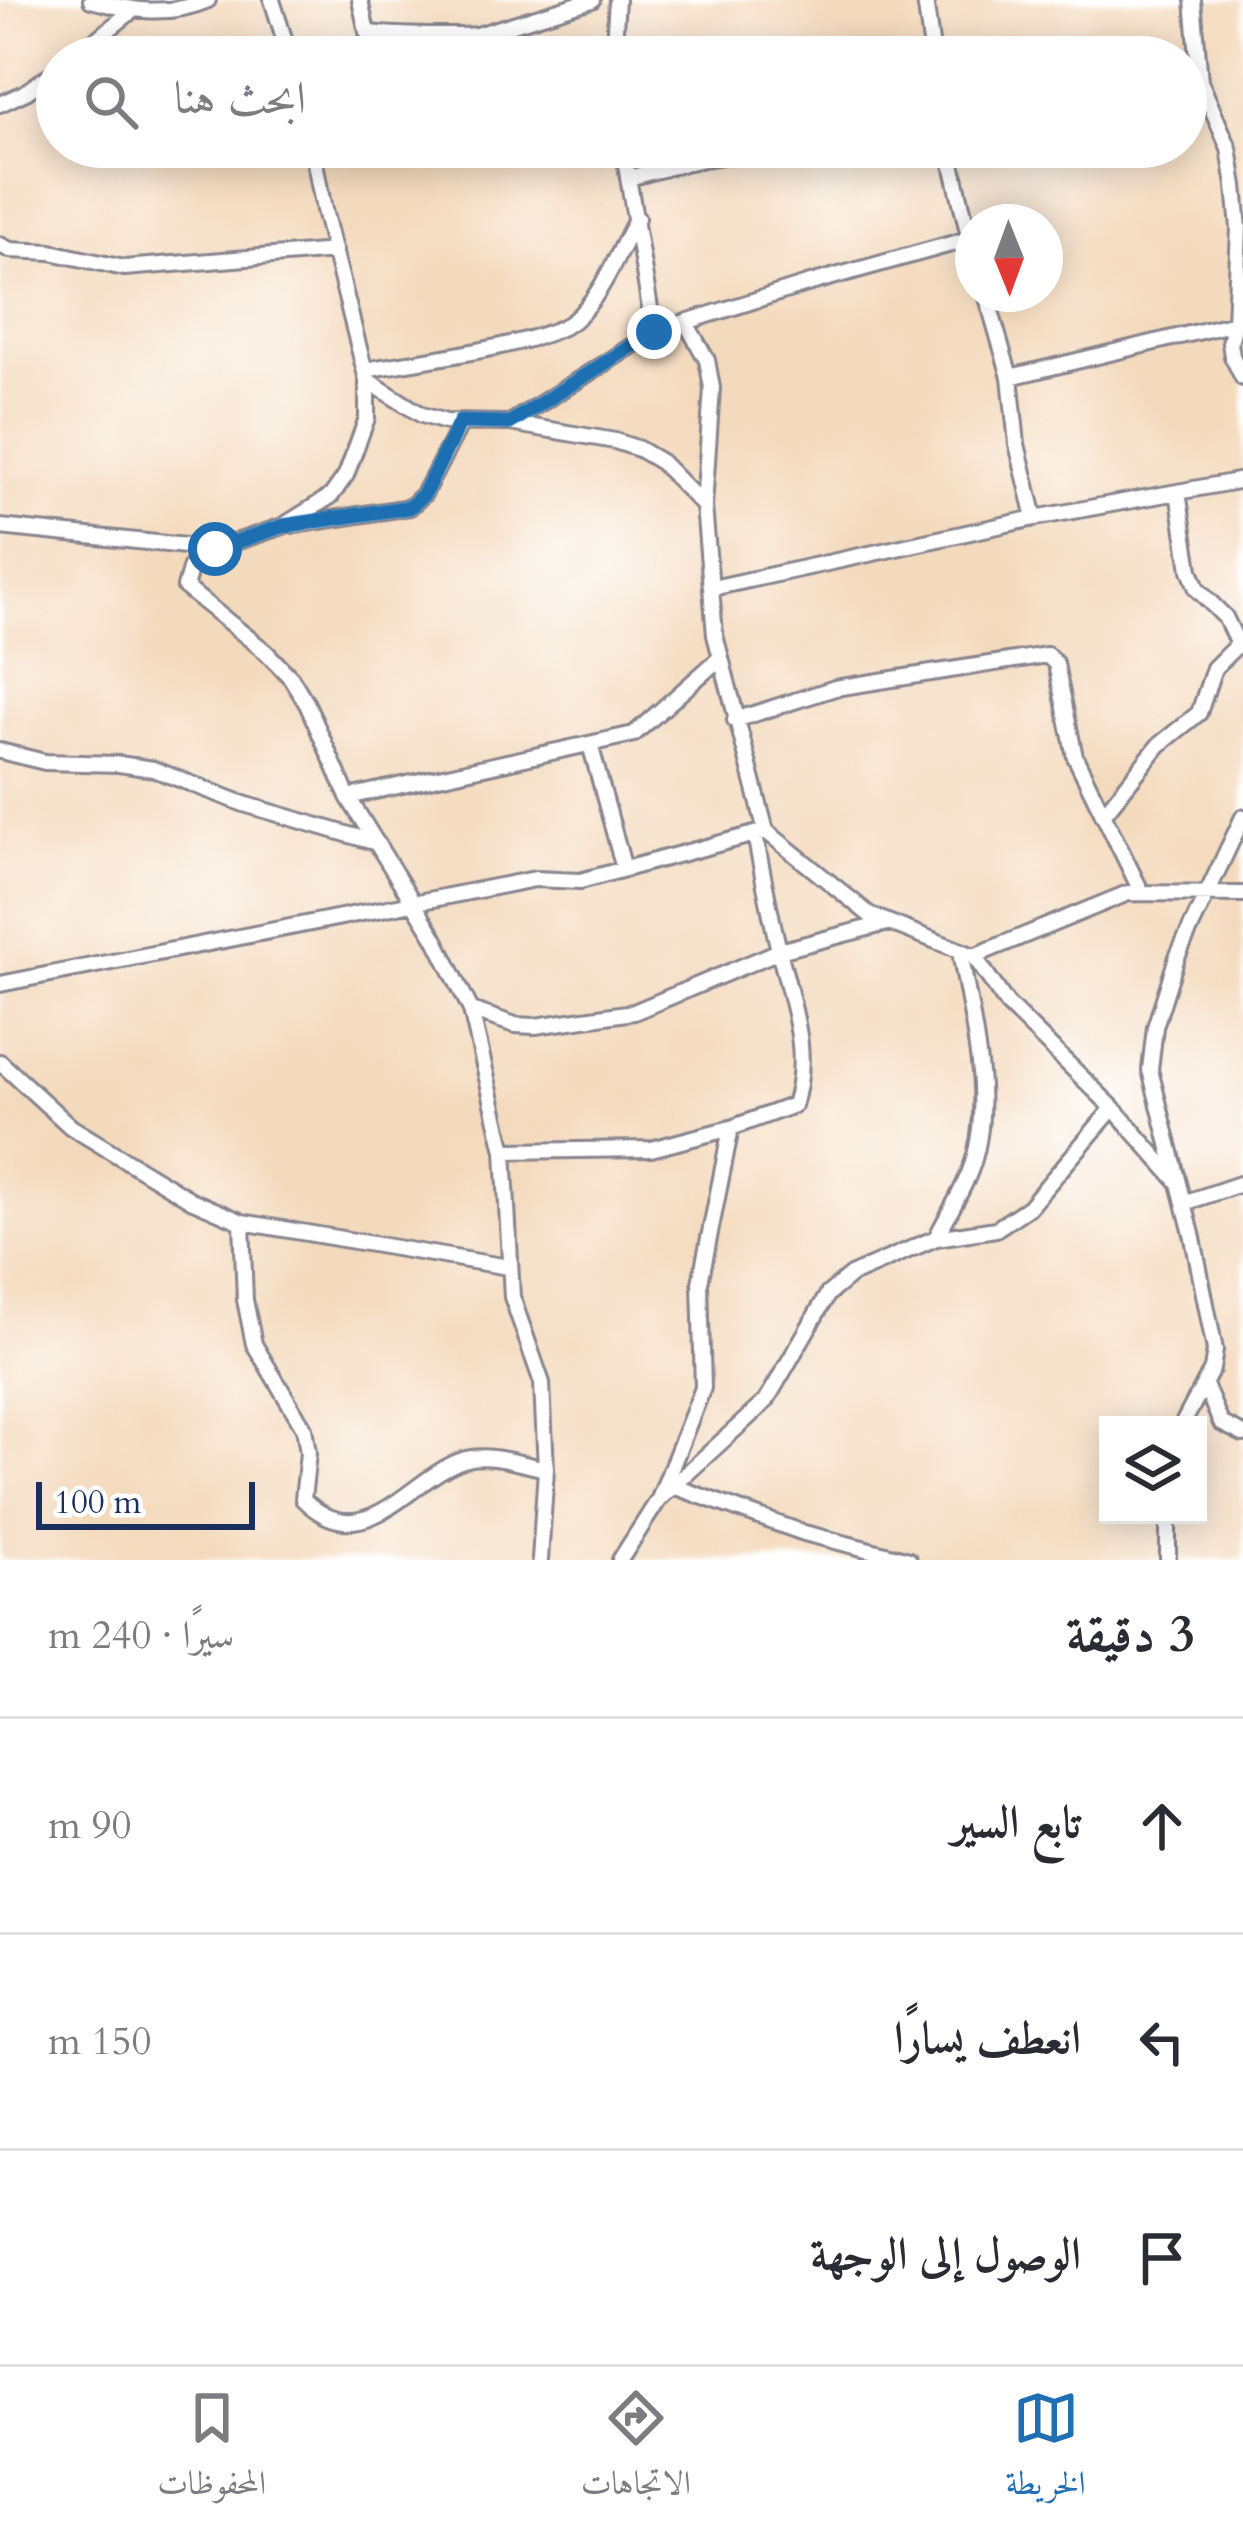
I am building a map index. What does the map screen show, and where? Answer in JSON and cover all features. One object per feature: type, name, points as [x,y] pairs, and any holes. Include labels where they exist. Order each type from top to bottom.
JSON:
[{"type":"street","points":[[91,0],[132,11],[167,11],[208,0]]},
{"type":"street","points":[[272,0],[283,36]]},
{"type":"street","points":[[360,0],[363,23],[378,36],[452,36]]},
{"type":"street","points":[[468,36],[592,0]]},
{"type":"street","points":[[614,36],[617,0]]},
{"type":"street","points":[[925,0],[930,36]]},
{"type":"street","points":[[1193,0],[1193,36]]},
{"type":"street","points":[[100,36],[132,11]]},
{"type":"street","points":[[0,104],[36,85]]},
{"type":"street","points":[[1207,108],[1228,148],[1239,229],[1230,343],[1243,377]]},
{"type":"street","points":[[1228,148],[1243,138]]},
{"type":"street","points":[[283,526],[331,496],[346,475],[367,418],[366,375],[317,168]]},
{"type":"street","points":[[627,168],[654,332]]},
{"type":"street","points":[[629,178],[665,168]]},
{"type":"street","points":[[953,168],[961,204]]},
{"type":"street","points":[[366,375],[542,336],[571,322],[590,302],[637,218]]},
{"type":"street","points":[[0,244],[10,250],[51,252],[124,268],[334,251]]},
{"type":"street","points":[[510,423],[654,332],[955,250]]},
{"type":"street","points":[[991,312],[1010,377],[1017,444],[1035,518]]},
{"type":"street","points":[[504,1150],[630,1151],[783,1112],[794,1105],[800,1088],[802,1036],[778,951],[760,832],[720,658],[704,506],[711,372],[686,322]]},
{"type":"street","points":[[1010,377],[1235,322]]},
{"type":"street","points":[[366,375],[422,415],[510,423],[639,449],[662,462],[704,506]]},
{"type":"street","points":[[460,422],[424,494],[410,507],[283,526],[215,549],[191,566],[185,587],[291,677],[348,797],[413,901],[471,1010],[504,1150],[508,1267],[519,1324],[542,1383],[546,1469],[540,1560]]},
{"type":"street","points":[[712,588],[1035,518],[1243,480]]},
{"type":"street","points":[[1103,815],[1159,745],[1199,713],[1214,668],[1240,640],[1197,589],[1178,492]]},
{"type":"street","points":[[0,526],[215,549]]},
{"type":"street","points":[[735,720],[835,688],[1047,655],[1056,664],[1076,758],[1141,891]]},
{"type":"street","points":[[348,797],[617,740],[648,725],[720,658]]},
{"type":"street","points":[[590,744],[624,869]]},
{"type":"street","points":[[0,751],[45,762],[153,769],[244,804],[376,843]]},
{"type":"street","points":[[1187,1416],[1205,1384],[1215,1350],[1150,1070],[1165,991],[1243,818]]},
{"type":"street","points":[[0,984],[535,879],[580,881],[760,832]]},
{"type":"street","points":[[760,832],[887,923],[967,954],[1006,1004],[1113,1108],[1178,1182]]},
{"type":"street","points":[[967,954],[1115,896],[1141,891],[1243,894]]},
{"type":"street","points":[[471,1010],[536,1026],[634,1012],[778,951],[887,923]]},
{"type":"street","points":[[936,1238],[971,1169],[979,1124],[980,1078],[967,954]]},
{"type":"street","points":[[0,1062],[71,1127],[191,1200],[242,1222],[508,1267]]},
{"type":"street","points":[[659,1499],[766,1401],[828,1294],[851,1275],[936,1238],[981,1233],[1013,1219],[1029,1207],[1113,1108]]},
{"type":"street","points":[[620,1560],[659,1499],[703,1388],[700,1283],[731,1128]]},
{"type":"street","points":[[1184,1203],[1243,1183]]},
{"type":"street","points":[[242,1222],[245,1300],[254,1344],[304,1428],[308,1453],[303,1499],[312,1510],[343,1523],[366,1524],[392,1512],[442,1469],[467,1458],[546,1469]]},
{"type":"street","points":[[1205,1384],[1221,1423],[1243,1433]]},
{"type":"street","points":[[674,1486],[804,1533],[909,1560]]},
{"type":"street","points":[[1168,1524],[1168,1560]]},
{"type":"route","points":[[215,549],[283,526],[388,514],[410,507],[424,494],[460,422],[510,423],[654,332]]}]
